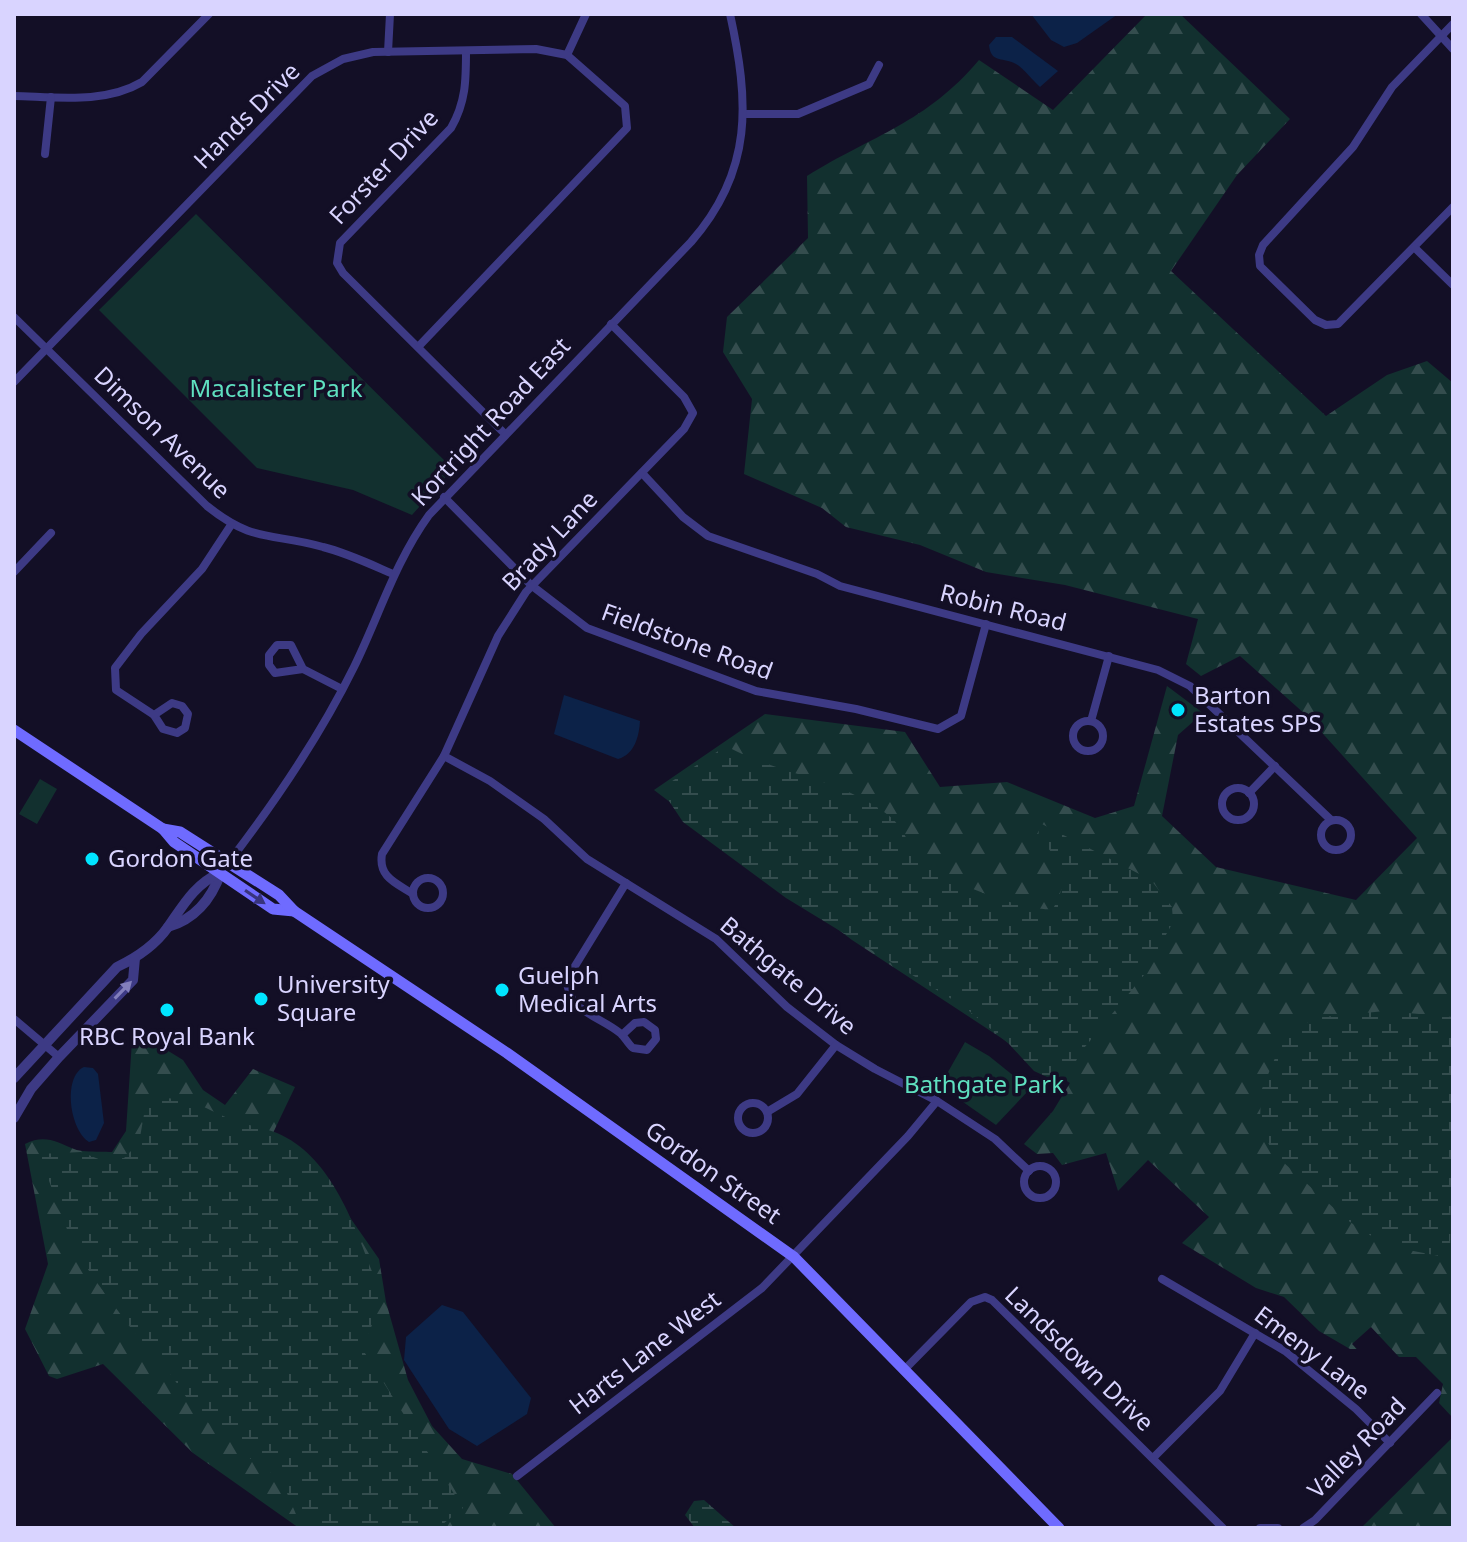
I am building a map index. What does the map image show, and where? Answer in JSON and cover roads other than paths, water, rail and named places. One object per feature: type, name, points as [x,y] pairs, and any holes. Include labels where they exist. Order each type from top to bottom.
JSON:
[{"type":"main road","name":"Gordon Street","points":[[14,730],[163,829],[174,842],[273,909],[294,911]]},
{"type":"main road","name":"Gordon Street","points":[[163,829],[180,832],[279,895],[294,911],[507,1053],[794,1257],[1059,1528]]},
{"type":"street","points":[[14,96],[102,96],[129,90],[142,82],[209,14]]},
{"type":"street","points":[[388,52],[390,14]]},
{"type":"street","points":[[419,346],[627,128],[625,106],[567,55],[586,14]]},
{"type":"street","name":"Kortright Road East","points":[[229,862],[314,739],[342,689],[393,574],[416,533],[444,497],[703,228],[735,166],[745,114],[742,71],[730,14]]},
{"type":"street","points":[[1421,14],[1453,49]]},
{"type":"street","points":[[1453,24],[1392,87],[1353,147],[1263,245],[1259,255],[1263,271],[1315,320],[1326,325],[1345,319],[1453,207]]},
{"type":"street","name":"Hands Drive","points":[[14,382],[312,76],[343,59],[388,52],[536,49],[567,55]]},
{"type":"street","name":"Forster Drive","points":[[466,51],[466,91],[462,109],[451,128],[340,243],[336,252],[343,273],[505,434]]},
{"type":"street","points":[[745,114],[798,114],[869,84],[879,65]]},
{"type":"street","points":[[45,154],[51,97]]},
{"type":"street","points":[[1415,248],[1453,285]]},
{"type":"street","name":"Dimson Avenue","points":[[14,317],[207,506],[231,525],[267,538],[334,550],[393,574]]},
{"type":"street","name":"Brady Lane","points":[[413,894],[388,879],[381,859],[444,756],[498,636],[531,585],[684,429],[693,413],[684,397],[611,324]]},
{"type":"street","name":"Robin Road","points":[[642,473],[683,517],[708,536],[817,574],[840,586],[1109,656],[1158,670],[1190,686],[1331,820]]},
{"type":"street","name":"Fieldstone Road","points":[[444,497],[531,585],[587,628],[756,691],[856,709],[938,729],[961,716],[986,624]]},
{"type":"street","points":[[154,715],[147,714],[116,690],[115,668],[141,634],[202,569],[231,525]]},
{"type":"street","points":[[14,572],[51,533]]},
{"type":"street","points":[[303,669],[291,645],[277,645],[269,655],[275,673],[303,669],[342,689]]},
{"type":"street","points":[[1091,721],[1109,656]]},
{"type":"street","name":"Bathgate Drive","points":[[444,756],[490,781],[544,819],[587,859],[716,939],[787,1007],[836,1045],[937,1101],[995,1139],[1029,1171]]},
{"type":"street","points":[[1249,793],[1275,766]]},
{"type":"street","points":[[14,1078],[117,967],[135,958],[168,927],[175,911],[202,881],[221,872],[229,862]]},
{"type":"street","points":[[622,1035],[575,1005],[568,993],[567,979],[626,883]]},
{"type":"street","points":[[14,1118],[31,1089],[133,980],[135,958]]},
{"type":"street","points":[[14,1019],[59,1057]]},
{"type":"street","points":[[767,1112],[802,1089],[836,1045]]},
{"type":"street","name":"Harts Lane West","points":[[517,1476],[762,1288],[937,1101]]},
{"type":"street","name":"Emeny Lane","points":[[1162,1279],[1297,1361],[1356,1409],[1390,1443]]},
{"type":"street","name":"Landsdown Drive","points":[[905,1369],[971,1302],[985,1297],[997,1303],[1223,1528]]},
{"type":"street","points":[[1153,1458],[1220,1391],[1255,1333]]},
{"type":"street","name":"Valley Road","points":[[1303,1528],[1315,1520],[1437,1393]]},
{"type":"street","points":[[1260,1528],[1278,1528]]},
{"type":"water","points":[[1031,14],[1118,14],[1077,43],[1064,47],[1051,40]]},
{"type":"water","points":[[996,37],[1012,37],[1058,71],[1040,87],[1017,65],[992,55],[989,45]]},
{"type":"water","points":[[564,695],[640,721],[632,749],[618,759],[554,734]]},
{"type":"water","points":[[84,1067],[93,1068],[98,1074],[104,1123],[96,1140],[89,1142],[77,1127],[71,1104],[73,1081]]},
{"type":"water","points":[[442,1305],[463,1312],[531,1398],[527,1414],[477,1446],[449,1429],[404,1360],[406,1337]]},
{"type":"place","name":"Barton Estates SPS","points":[[1178,710]]},
{"type":"place","name":"Gordon Gate","points":[[92,859]]},
{"type":"place","name":"Guelph Medical Arts","points":[[502,990]]},
{"type":"place","name":"University Square","points":[[261,999]]},
{"type":"place","name":"RBC Royal Bank","points":[[167,1010]]},
{"type":"park label","name":"Macalister Park","points":[[276,389]]},
{"type":"park label","name":"Bathgate Park","points":[[984,1085]]}]
